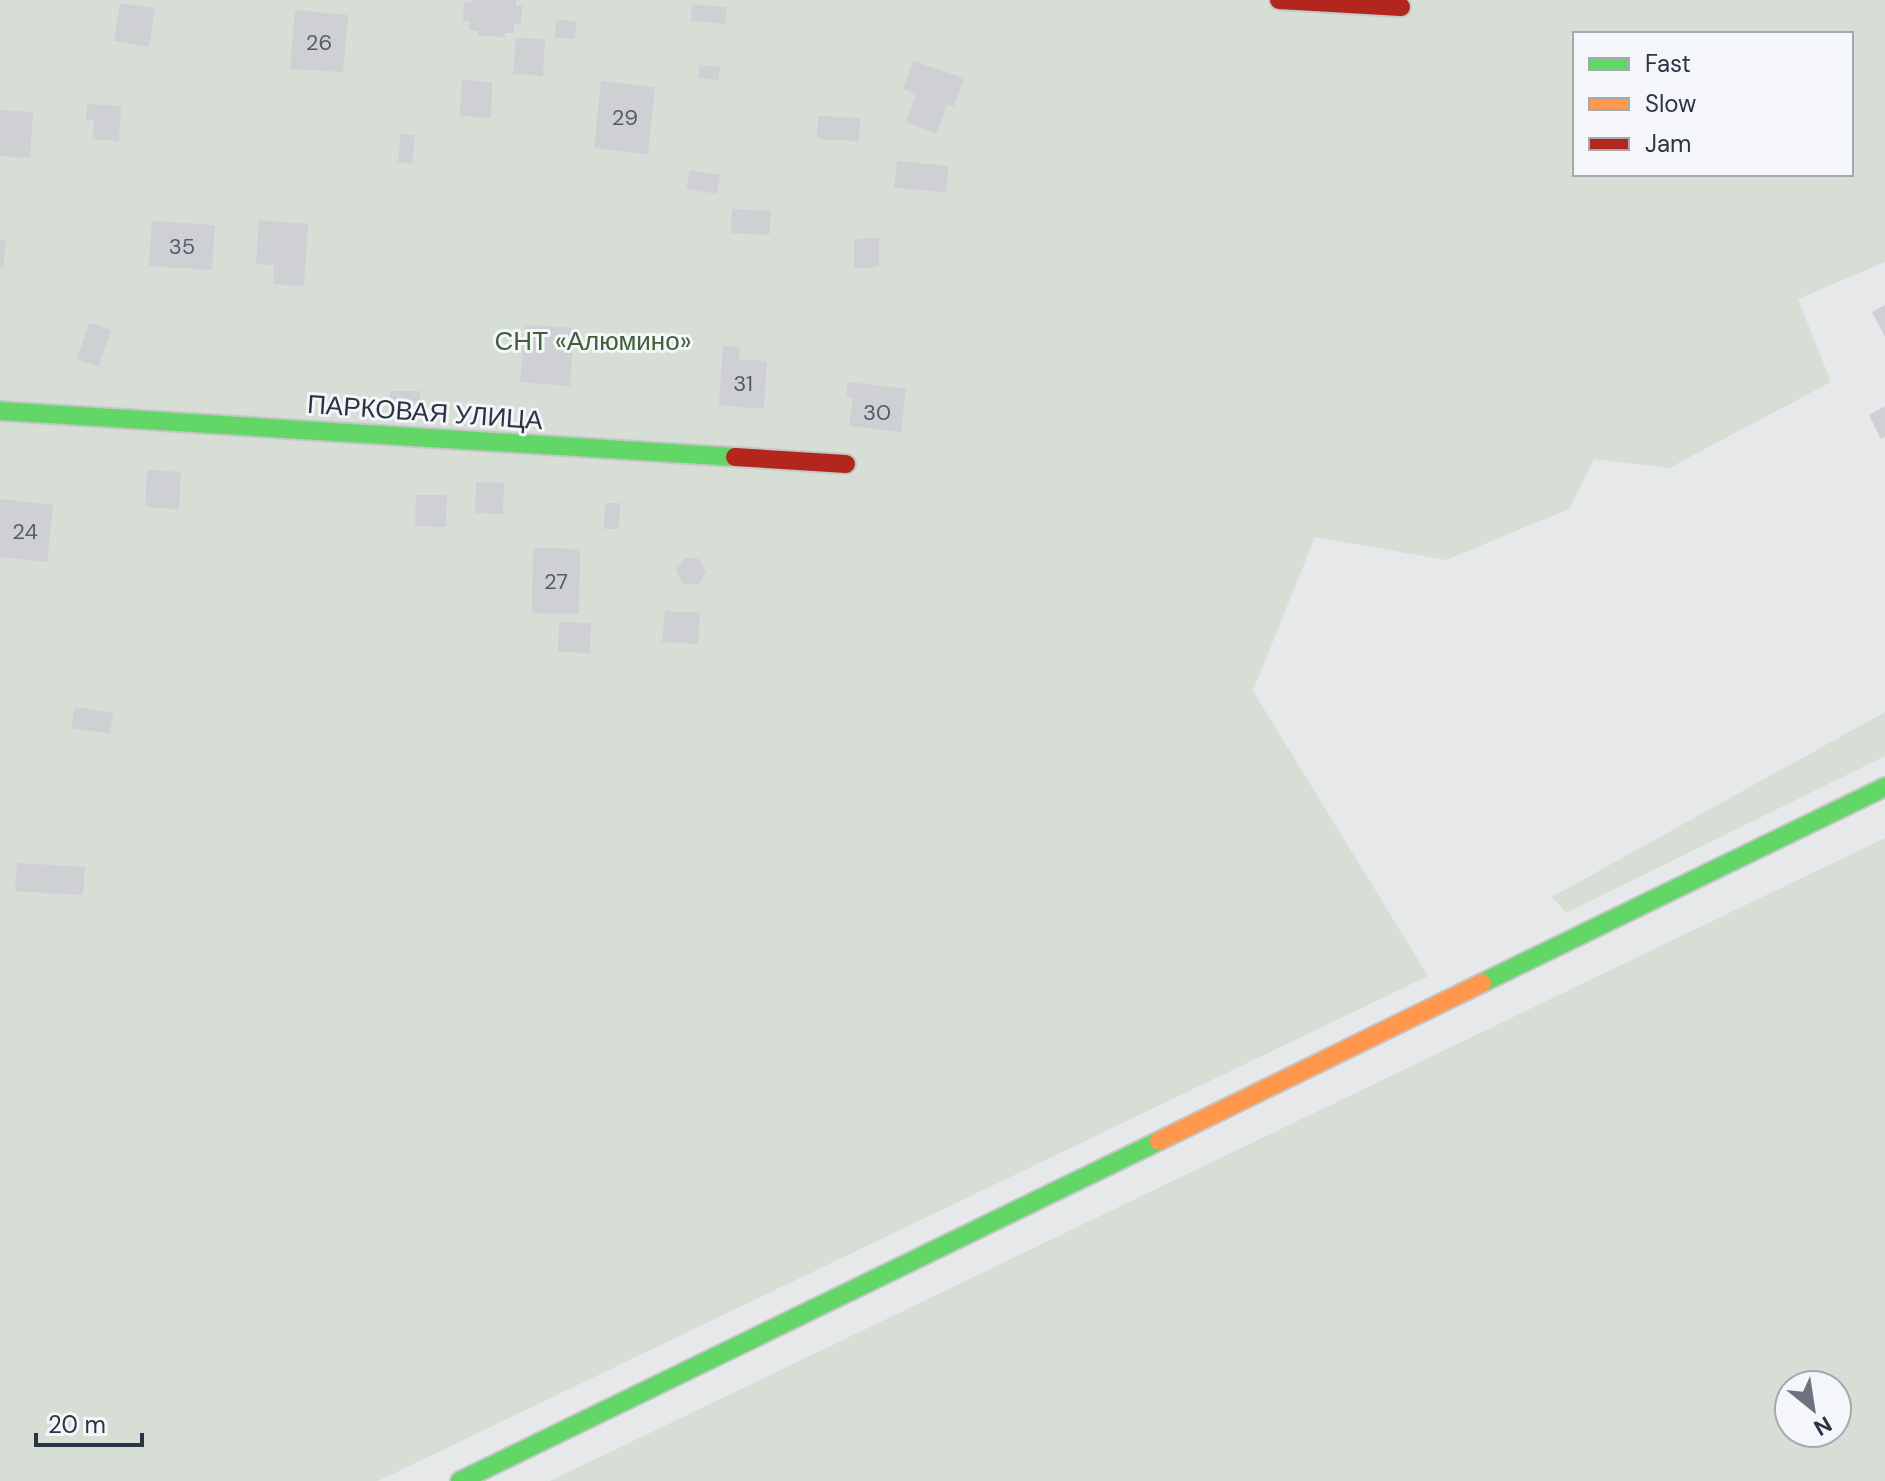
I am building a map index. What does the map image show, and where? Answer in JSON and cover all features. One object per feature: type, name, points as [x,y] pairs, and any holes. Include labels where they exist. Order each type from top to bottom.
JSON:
[{"type":"main road","points":[[1279,0],[1401,7]]},
{"type":"main road","name":"ПАРКОВАЯ УЛИЦА","points":[[0,411],[846,464]]},
{"type":"main road","points":[[460,1481],[1885,787]]},
{"type":"green space","name":"СНТ «Алюмино»","points":[[0,0],[1885,0],[1885,262],[1798,299],[1831,382],[1669,468],[1594,459],[1569,509],[1446,560],[1315,537],[1253,691],[1428,976],[378,1481],[0,1481]]},
{"type":"green space","points":[[1885,712],[1885,756],[1566,913],[1552,897]]},
{"type":"green space","points":[[1885,838],[1885,1481],[550,1481]]},
{"type":"building","points":[[471,0],[516,0],[516,6],[522,6],[521,25],[514,24],[514,33],[505,33],[505,37],[478,35],[478,31],[469,30],[470,21],[463,21],[464,2],[471,3]]},
{"type":"building","points":[[120,3],[155,8],[149,47],[114,41]]},
{"type":"building","points":[[692,4],[727,7],[725,24],[691,21]]},
{"type":"building","points":[[295,10],[348,15],[343,72],[290,69]]},
{"type":"building","points":[[556,20],[576,21],[575,39],[555,38]]},
{"type":"building","points":[[516,38],[545,39],[543,76],[513,74]]},
{"type":"building","points":[[913,61],[964,78],[954,107],[947,104],[937,133],[906,123],[916,94],[903,89]]},
{"type":"building","points":[[700,65],[720,67],[718,80],[698,78]]},
{"type":"building","points":[[462,80],[492,82],[491,118],[460,116]]},
{"type":"building","points":[[601,81],[655,87],[648,154],[594,148]]},
{"type":"building","points":[[87,104],[121,106],[119,141],[93,139],[94,120],[86,120]]},
{"type":"building","points":[[0,110],[33,112],[30,158],[0,156]]},
{"type":"building","points":[[818,116],[860,118],[859,141],[817,139]]},
{"type":"building","points":[[401,134],[415,135],[412,164],[398,162]]},
{"type":"building","points":[[897,161],[949,166],[946,192],[894,188]]},
{"type":"building","points":[[690,170],[720,175],[717,194],[686,189]]},
{"type":"building","points":[[732,209],[771,211],[769,235],[731,233]]},
{"type":"building","points":[[259,220],[308,224],[304,286],[273,284],[274,265],[256,264]]},
{"type":"building","points":[[152,221],[215,225],[212,270],[149,266]]},
{"type":"building","points":[[879,238],[879,267],[854,268],[854,239]]},
{"type":"building","points":[[0,240],[6,241],[3,268],[0,268]]},
{"type":"building","points":[[1885,305],[1885,337],[1872,312]]},
{"type":"building","points":[[89,323],[111,330],[99,367],[77,359]]},
{"type":"building","points":[[525,325],[574,328],[570,386],[520,382]]},
{"type":"building","points":[[723,346],[740,347],[739,359],[767,361],[764,409],[719,405]]},
{"type":"building","points":[[848,382],[906,389],[901,432],[849,426],[853,398],[846,397]]},
{"type":"building","points":[[390,391],[420,391],[420,408],[390,409]]},
{"type":"building","points":[[1885,406],[1885,437],[1881,439],[1869,415]]},
{"type":"building","points":[[147,470],[181,472],[179,509],[145,507]]},
{"type":"building","points":[[476,482],[504,483],[503,514],[475,513]]},
{"type":"building","points":[[416,495],[447,495],[446,527],[415,526]]},
{"type":"building","points":[[0,499],[53,505],[47,562],[0,557]]},
{"type":"building","points":[[605,503],[620,503],[619,529],[604,529]]},
{"type":"building","points":[[533,548],[580,549],[579,614],[532,613]]},
{"type":"building","points":[[685,558],[700,559],[706,572],[698,585],[682,583],[676,570]]},
{"type":"building","points":[[665,611],[700,613],[698,644],[662,642]]},
{"type":"building","points":[[559,622],[591,623],[590,653],[558,652]]},
{"type":"building","points":[[75,707],[113,713],[110,734],[71,728]]},
{"type":"building","points":[[17,863],[85,867],[83,895],[15,891]]},
{"type":"traffic: fast","points":[[0,411],[735,457]]},
{"type":"traffic: fast","points":[[1482,983],[1885,787]]},
{"type":"traffic: fast","points":[[460,1481],[1159,1141]]},
{"type":"traffic: slow","points":[[1159,1141],[1482,983]]},
{"type":"traffic: jam","points":[[1279,0],[1401,7]]},
{"type":"traffic: jam","points":[[735,457],[846,464]]}]
